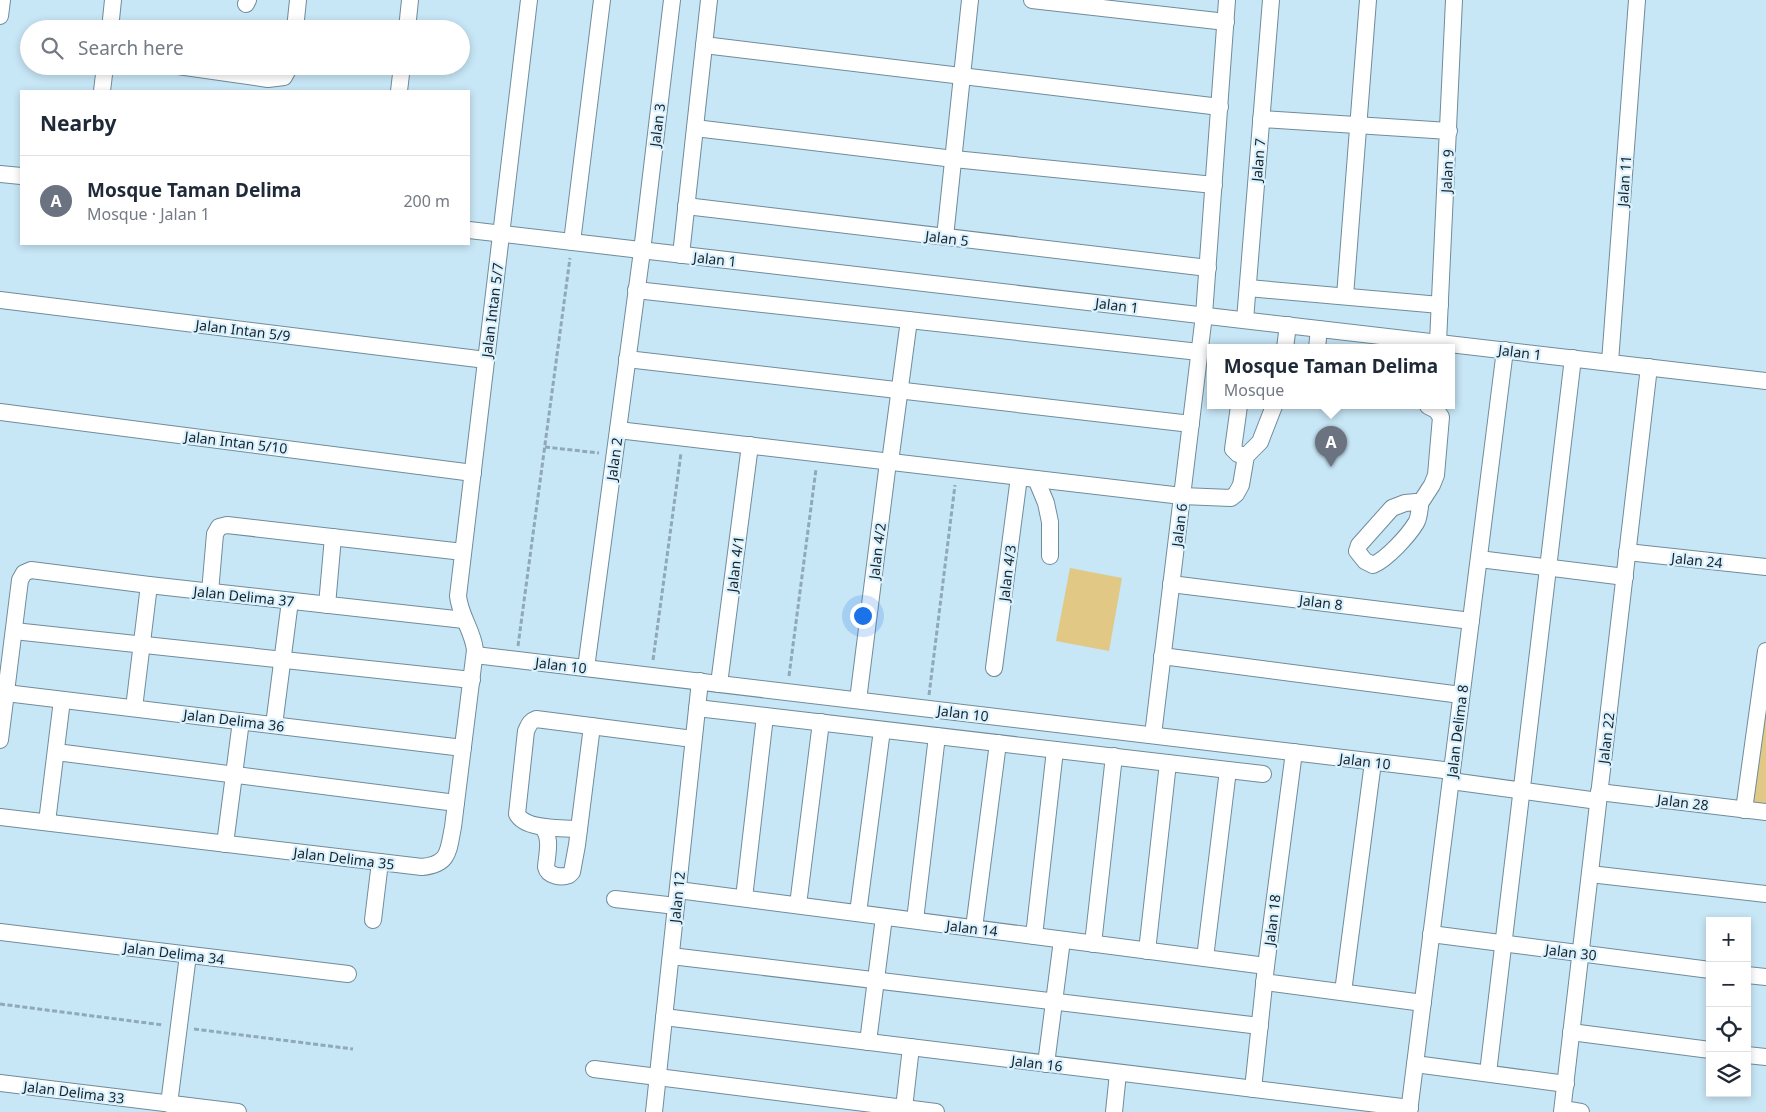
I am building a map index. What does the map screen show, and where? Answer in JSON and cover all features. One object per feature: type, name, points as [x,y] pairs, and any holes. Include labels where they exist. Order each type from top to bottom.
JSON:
[{"type":"street","points":[[0,16],[2,0]]},
{"type":"street","points":[[111,20],[113,0]]},
{"type":"street","points":[[296,20],[298,0]]},
{"type":"street","points":[[408,20],[410,0]]},
{"type":"street","name":"Jalan Intan 5/7","points":[[464,620],[459,607],[458,596],[530,0]]},
{"type":"street","points":[[572,242],[602,0]]},
{"type":"street","name":"Jalan 3","points":[[642,251],[672,0]]},
{"type":"street","points":[[681,255],[709,0]]},
{"type":"street","points":[[945,237],[970,0]]},
{"type":"street","points":[[1032,0],[1226,22]]},
{"type":"street","name":"Jalan 6","points":[[1153,735],[1204,315],[1228,0]]},
{"type":"street","name":"Jalan 7","points":[[1245,320],[1271,0]]},
{"type":"street","points":[[1345,296],[1368,0]]},
{"type":"street","name":"Jalan 9","points":[[1438,342],[1454,0]]},
{"type":"street","name":"Jalan 11","points":[[1610,362],[1636,0]]},
{"type":"street","points":[[704,46],[1220,107]]},
{"type":"street","points":[[102,90],[104,75]]},
{"type":"street","points":[[240,75],[268,79],[284,77],[285,75]]},
{"type":"street","points":[[399,90],[401,75]]},
{"type":"street","points":[[1261,120],[1449,131]]},
{"type":"street","points":[[695,128],[954,159],[1214,186]]},
{"type":"street","points":[[0,174],[20,176]]},
{"type":"street","name":"Jalan 5","points":[[686,206],[1208,268]]},
{"type":"street","name":"Jalan 1","points":[[470,230],[1455,344]]},
{"type":"street","name":"Jalan 2","points":[[586,668],[642,251]]},
{"type":"street","points":[[1248,288],[1440,305]]},
{"type":"street","points":[[636,290],[1200,352]]},
{"type":"street","name":"Jalan Intan 5/9","points":[[0,300],[486,360]]},
{"type":"street","name":"Jalan 4/2","points":[[858,700],[909,320]]},
{"type":"street","points":[[1286,344],[1288,325]]},
{"type":"street","points":[[1317,344],[1319,329]]},
{"type":"street","name":"Jalan 1","points":[[1455,344],[1766,381]]},
{"type":"street","name":"Jalan Delima 8","points":[[1409,1110],[1505,350]]},
{"type":"street","points":[[1488,1073],[1573,358]]},
{"type":"street","points":[[627,359],[1190,424]]},
{"type":"street","name":"Jalan 22","points":[[1562,1111],[1649,366]]},
{"type":"street","points":[[1239,409],[1234,449],[1238,454],[1246,456]]},
{"type":"street","points":[[618,430],[1182,496],[1231,498],[1236,494],[1241,485],[1246,456],[1260,442],[1273,409]]},
{"type":"street","points":[[1418,505],[1432,485],[1436,475],[1441,417],[1434,409]]},
{"type":"street","name":"Jalan Intan 5/10","points":[[0,412],[473,473]]},
{"type":"street","name":"Jalan 4/1","points":[[719,684],[750,445]]},
{"type":"street","name":"Jalan 4/3","points":[[994,668],[1019,477]]},
{"type":"street","points":[[1036,479],[1046,503],[1050,522],[1050,556]]},
{"type":"street","points":[[210,592],[213,544],[215,534],[220,527],[236,526],[464,552]]},
{"type":"street","points":[[328,605],[333,537]]},
{"type":"street","name":"Jalan 24","points":[[1628,552],[1766,568]]},
{"type":"street","points":[[1478,559],[1625,577]]},
{"type":"street","name":"Jalan Delima 37","points":[[10,626],[20,580],[24,573],[31,570],[464,620]]},
{"type":"street","name":"Jalan 8","points":[[1171,584],[1471,621]]},
{"type":"street","points":[[134,708],[149,585]]},
{"type":"street","points":[[274,725],[290,601]]},
{"type":"street","name":"Jalan Delima 35","points":[[0,818],[380,862],[435,866],[443,860],[450,842],[472,680],[474,654],[472,635],[464,620]]},
{"type":"street","points":[[0,740],[10,626],[141,645],[472,680]]},
{"type":"street","points":[[1744,810],[1766,651]]},
{"type":"street","name":"Jalan 10","points":[[474,654],[1373,762],[1522,790]]},
{"type":"street","points":[[1162,656],[1461,695]]},
{"type":"street","name":"Jalan 12","points":[[654,1112],[700,681]]},
{"type":"street","name":"Jalan Delima 36","points":[[4,698],[62,700],[463,748]]},
{"type":"street","points":[[47,822],[62,700]]},
{"type":"street","points":[[697,708],[1262,774]]},
{"type":"street","points":[[744,898],[765,716]]},
{"type":"street","points":[[579,829],[542,827],[522,820],[518,814],[526,731],[529,724],[536,719],[694,739]]},
{"type":"street","points":[[225,844],[241,721]]},
{"type":"street","points":[[798,905],[821,722]]},
{"type":"street","points":[[542,827],[547,832],[548,837],[547,872],[564,877],[569,875],[572,872],[579,829],[592,726]]},
{"type":"street","points":[[858,913],[882,730]]},
{"type":"street","points":[[915,920],[937,736]]},
{"type":"street","points":[[974,928],[998,743]]},
{"type":"street","points":[[1034,936],[1054,750]]},
{"type":"street","points":[[56,752],[456,803]]},
{"type":"street","name":"Jalan 18","points":[[1252,1089],[1294,752]]},
{"type":"street","points":[[1093,944],[1114,756]]},
{"type":"street","points":[[1343,992],[1373,762]]},
{"type":"street","points":[[1148,951],[1168,763]]},
{"type":"street","points":[[1205,958],[1228,770]]},
{"type":"street","name":"Jalan 28","points":[[1522,790],[1766,812]]},
{"type":"street","points":[[373,920],[380,862]]},
{"type":"street","points":[[1590,874],[1766,894]]},
{"type":"street","name":"Jalan 14","points":[[615,899],[744,898],[915,920],[1205,958],[1343,992],[1423,1003]]},
{"type":"street","points":[[868,1042],[884,917]]},
{"type":"street","name":"Jalan Delima 34","points":[[0,932],[348,974]]},
{"type":"street","name":"Jalan 30","points":[[1432,934],[1706,969]]},
{"type":"street","points":[[1046,1064],[1062,940]]},
{"type":"street","points":[[169,1104],[188,955]]},
{"type":"street","points":[[671,956],[1260,1026]]},
{"type":"street","points":[[1751,975],[1766,977]]},
{"type":"street","name":"Jalan 16","points":[[664,1017],[1118,1072],[1409,1110]]},
{"type":"street","points":[[1572,1032],[1706,1049]]},
{"type":"street","points":[[904,1108],[912,1047]]},
{"type":"street","points":[[1751,1055],[1766,1057]]},
{"type":"street","points":[[1415,1064],[1566,1084]]},
{"type":"street","points":[[594,1070],[857,1107],[904,1108],[936,1112]]},
{"type":"street","points":[[1114,1112],[1118,1072]]},
{"type":"street","name":"Jalan Delima 33","points":[[0,1084],[238,1112]]},
{"type":"street","points":[[1562,1111],[1581,1112]]},
{"type":"path","points":[[516,660],[572,242]]},
{"type":"path","points":[[651,676],[684,437]]},
{"type":"path","points":[[545,447],[614,454]]},
{"type":"path","points":[[788,692],[818,453]]},
{"type":"path","points":[[927,709],[957,470]]},
{"type":"shaded area","points":[[1070,568],[1122,578],[1109,651],[1056,641]]},
{"type":"shaded area","points":[[1766,673],[1766,808],[1746,805]]},
{"type":"place","name":"Mosque Taman Delima","points":[[1331,467]]}]
